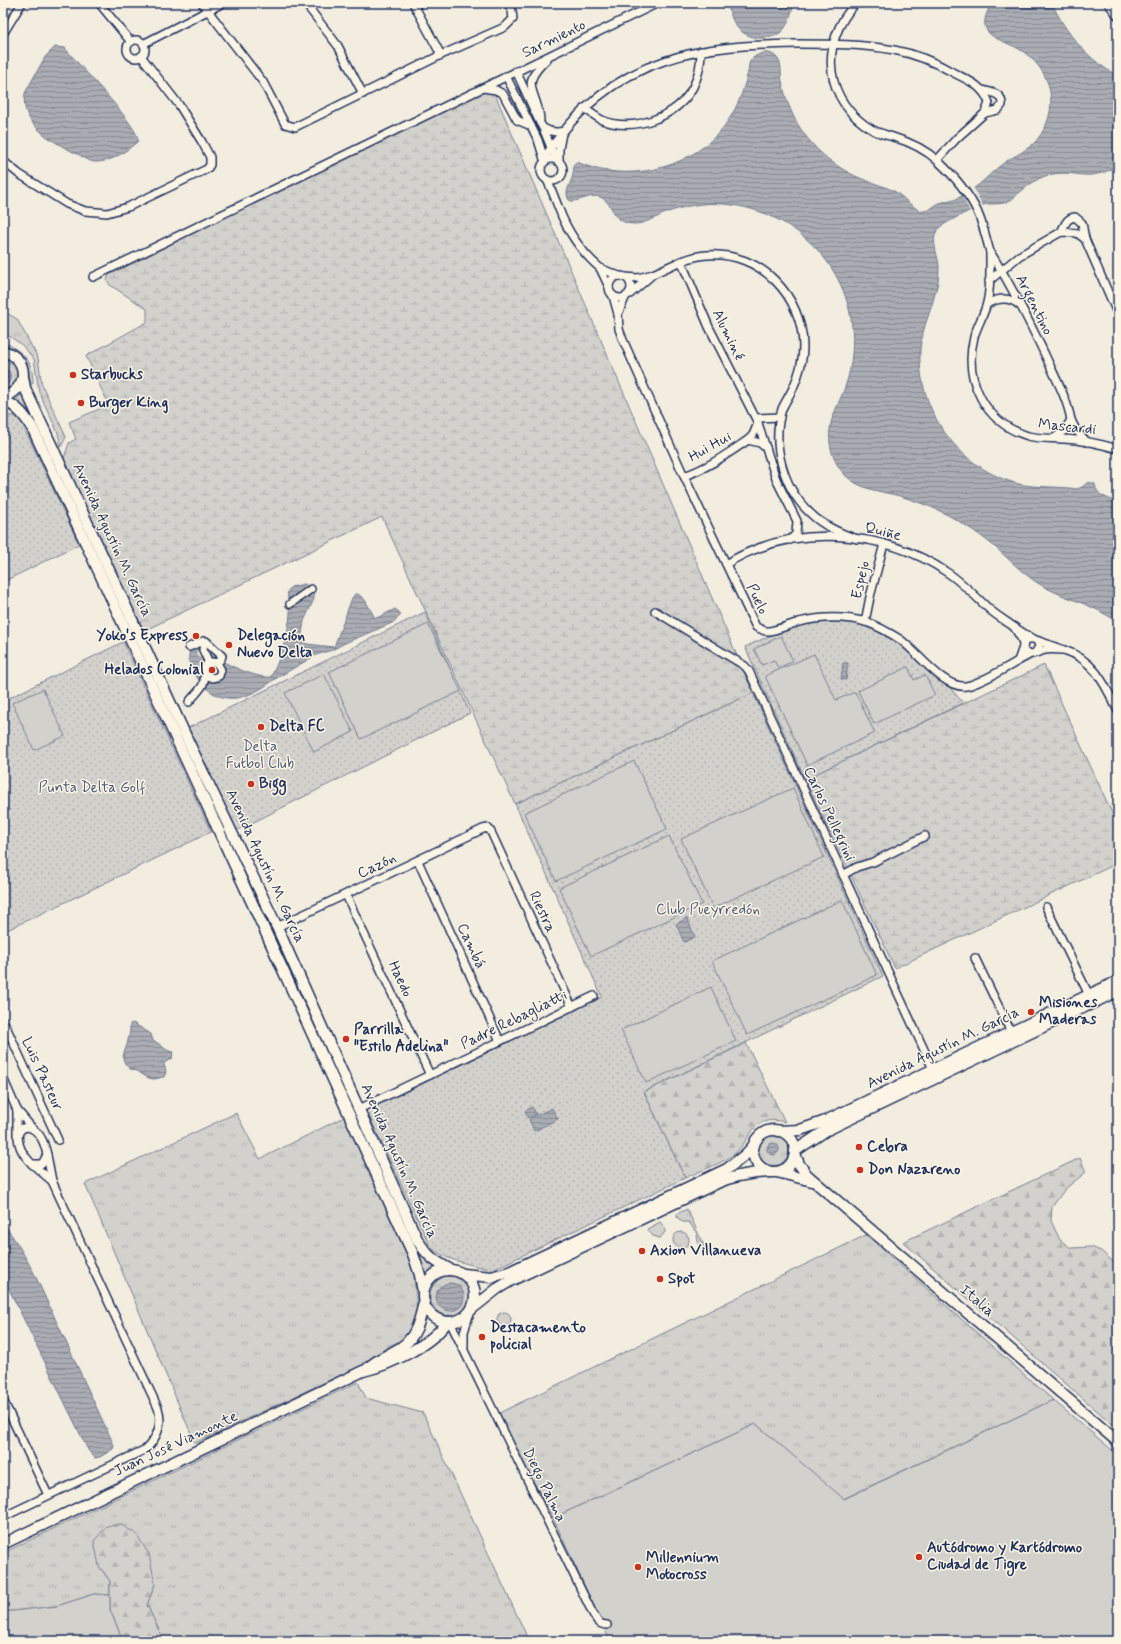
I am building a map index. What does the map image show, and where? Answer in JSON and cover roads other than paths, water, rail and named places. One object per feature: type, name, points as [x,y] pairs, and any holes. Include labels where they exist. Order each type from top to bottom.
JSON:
[{"type":"main road","name":"Avenida Agustín M. García","points":[[3,351],[11,354],[21,364],[25,388],[122,598],[278,927],[423,1249],[432,1259],[451,1270]]},
{"type":"main road","points":[[3,398],[11,395],[16,390],[23,377]]},
{"type":"main road","name":"Avenida Agustín M. García","points":[[3,398],[14,404],[32,427],[413,1254],[420,1275],[423,1292]]},
{"type":"main road","name":"Avenida Agustín M. García","points":[[778,1131],[800,1130],[810,1127],[1118,981]]},
{"type":"main road","name":"Avenida Agustín M. García","points":[[795,1153],[826,1131],[1118,991]]},
{"type":"main road","points":[[778,1131],[789,1137],[793,1142],[795,1153],[789,1166],[784,1170],[774,1172],[746,1173],[730,1177],[512,1280],[497,1289],[460,1320],[448,1322],[439,1320],[430,1314],[424,1302],[423,1292],[430,1278],[443,1270],[451,1270],[464,1274],[491,1277],[509,1272],[727,1169],[746,1155],[759,1136],[765,1132],[778,1131]]},
{"type":"main road","points":[[754,1145],[756,1161],[760,1166],[774,1172]]},
{"type":"main road","name":"Italia","points":[[795,1153],[803,1171],[1118,1442]]},
{"type":"main road","name":"Italia","points":[[774,1172],[816,1182]]},
{"type":"main road","points":[[464,1274],[470,1279],[476,1294],[471,1310]]},
{"type":"main road","name":"Juan José Viamonte","points":[[363,1371],[374,1362],[409,1342],[416,1329],[424,1302]]},
{"type":"main road","name":"Juan José Viamonte","points":[[3,1544],[363,1371],[377,1368],[397,1360],[435,1334],[448,1322]]},
{"type":"street","points":[[3,34],[22,3]]},
{"type":"street","points":[[100,3],[131,42]]},
{"type":"street","points":[[202,3],[263,82],[285,124],[290,127],[298,126],[441,55],[511,23],[513,16],[508,3]]},
{"type":"street","points":[[144,44],[223,3]]},
{"type":"street","points":[[305,3],[338,46],[363,94]]},
{"type":"street","points":[[413,3],[441,55]]},
{"type":"street","name":"Sarmiento","points":[[93,277],[658,3]]},
{"type":"street","points":[[856,3],[840,22],[833,44],[831,61],[832,75],[840,98],[856,118],[874,130],[920,147],[937,160],[965,190],[977,212],[990,252]]},
{"type":"street","points":[[1108,3],[1118,16]]},
{"type":"street","points":[[131,42],[139,41],[144,44]]},
{"type":"street","points":[[131,42],[128,46],[128,53],[132,57],[141,56]]},
{"type":"street","points":[[141,56],[144,52],[144,44]]},
{"type":"street","points":[[653,274],[627,296],[619,298],[613,296],[600,268],[572,236],[559,209],[555,195],[547,180],[541,175],[540,171],[544,159],[551,147],[584,108],[605,91],[639,71],[663,61],[719,48],[759,45],[857,44],[912,54],[949,70],[983,90],[1001,96],[1002,105],[998,110],[985,113],[956,138],[937,160]]},
{"type":"street","points":[[584,108],[602,120],[622,124],[645,122],[660,117],[676,107],[686,98],[693,88],[701,65],[701,51]]},
{"type":"street","points":[[553,53],[536,70],[531,84],[531,91],[539,110],[542,126],[548,131],[563,131]]},
{"type":"street","points":[[3,161],[19,174],[67,204],[85,211],[107,213],[128,207],[210,165],[210,157],[189,120],[141,56]]},
{"type":"street","points":[[516,72],[563,171],[558,180],[555,195]]},
{"type":"street","points":[[506,76],[538,140],[544,159]]},
{"type":"street","points":[[483,88],[496,90],[503,94],[517,120],[531,126]]},
{"type":"street","points":[[983,90],[989,102],[985,113]]},
{"type":"street","points":[[558,161],[563,131]]},
{"type":"street","points":[[544,159],[558,161]]},
{"type":"street","points":[[547,180],[558,180]]},
{"type":"street","points":[[1061,232],[1065,222],[1070,218],[1075,218],[1082,223],[1085,239],[1118,315]]},
{"type":"street","points":[[989,281],[1019,256],[1061,232],[1077,233],[1085,239]]},
{"type":"street","name":"Argentino","points":[[990,252],[1022,307],[1059,385],[1076,430],[1087,442]]},
{"type":"street","name":"Argentino","points":[[987,304],[990,252]]},
{"type":"street","points":[[600,268],[622,276],[638,278],[653,274],[681,261],[708,255],[729,256],[746,261],[764,271],[776,281],[791,300],[797,311],[801,325],[803,349],[798,376],[782,408],[780,417],[778,447],[785,474],[799,502],[821,522],[857,539]]},
{"type":"street","name":"Aluminé","points":[[681,261],[708,327],[757,421],[776,479],[797,522],[803,530],[812,537]]},
{"type":"street","points":[[609,287],[613,279],[622,276]]},
{"type":"street","points":[[618,314],[631,284],[622,276]]},
{"type":"street","name":"Puelo","points":[[613,296],[618,314],[619,329],[623,340],[684,476],[756,627],[760,630],[770,631],[799,622],[828,618],[865,622],[901,640],[942,678],[955,686],[968,686],[1033,654],[1046,650],[1064,650]]},
{"type":"street","points":[[987,304],[994,300],[1006,298],[1014,300],[1022,307]]},
{"type":"street","name":"Mascardi","points":[[987,304],[980,319],[972,346],[971,370],[976,389],[983,402],[996,417],[1026,435],[1036,438],[1087,442],[1118,449]]},
{"type":"street","points":[[748,440],[753,435],[757,421],[780,417]]},
{"type":"street","points":[[1051,438],[1064,432],[1071,420]]},
{"type":"street","points":[[748,440],[760,443],[766,448]]},
{"type":"street","name":"Hui Hui","points":[[684,476],[703,469],[716,462],[748,440]]},
{"type":"street","points":[[790,540],[796,534],[797,522]]},
{"type":"street","points":[[820,536],[823,531],[821,522]]},
{"type":"street","name":"Quiñe","points":[[726,564],[756,549],[790,540],[820,536],[857,539],[884,544],[908,552],[936,566],[962,584],[991,611],[1014,627],[1034,639],[1078,656],[1092,666],[1118,711]]},
{"type":"street","name":"Espejo","points":[[865,622],[871,590],[884,544]]},
{"type":"street","points":[[290,604],[311,589]]},
{"type":"street","name":"Carlos Pellegrini","points":[[655,611],[745,666],[749,671],[933,1069]]},
{"type":"street","points":[[1014,627],[1022,640],[1023,646],[1026,653],[1033,654],[1039,647],[1034,639],[1027,639],[1023,646],[1018,661]]},
{"type":"street","points":[[189,646],[204,641]]},
{"type":"street","points":[[189,702],[203,685],[206,675],[204,671],[206,665],[217,663],[221,660],[222,656],[204,641]]},
{"type":"street","points":[[204,641],[203,650],[209,664]]},
{"type":"street","points":[[206,675],[214,678],[219,676],[221,670],[217,663]]},
{"type":"street","name":"Cazón","points":[[278,927],[483,829],[488,828]]},
{"type":"street","name":"Riestra","points":[[488,828],[572,1007]]},
{"type":"street","points":[[843,875],[924,836]]},
{"type":"street","name":"Cambá","points":[[418,861],[500,1041]]},
{"type":"street","name":"Haedo","points":[[346,895],[430,1075]]},
{"type":"street","points":[[1046,907],[1089,995]]},
{"type":"street","points":[[975,958],[1011,1032]]},
{"type":"street","name":"Padre Rebagliatti","points":[[359,1109],[594,996]]},
{"type":"street","name":"Luis Pasteur","points":[[3,1020],[58,1140]]},
{"type":"street","points":[[3,1078],[17,1110],[39,1136],[47,1155],[52,1181],[161,1416],[156,1438],[146,1449],[3,1517]]},
{"type":"street","points":[[17,1110],[18,1137],[21,1150],[32,1164],[52,1181]]},
{"type":"street","points":[[18,1137],[19,1132],[23,1128],[32,1128]]},
{"type":"street","points":[[32,1164],[42,1164],[47,1155]]},
{"type":"street","name":"Diego Palma","points":[[464,1349],[464,1332],[471,1310]]},
{"type":"street","name":"Diego Palma","points":[[448,1322],[464,1349],[592,1612],[601,1625],[606,1625]]},
{"type":"street","points":[[3,1400],[48,1495]]},
{"type":"place","name":"Starbucks","points":[[73,375]]},
{"type":"place","name":"Burger King","points":[[81,403]]},
{"type":"place","name":"Yoko's Express","points":[[196,636]]},
{"type":"place","name":"Delegación Nuevo Delta","points":[[229,645]]},
{"type":"place","name":"Helados Colonial","points":[[212,670]]},
{"type":"place","name":"Delta FC","points":[[261,727]]},
{"type":"place","name":"Bigg","points":[[251,784]]},
{"type":"place","name":"Misiones Maderas","points":[[1031,1012]]},
{"type":"place","name":"Parrilla \"Estilo Adelina\"","points":[[346,1039]]},
{"type":"place","name":"Cebra","points":[[859,1147]]},
{"type":"place","name":"Don Nazareno","points":[[860,1170]]},
{"type":"place","name":"Axion Villanueva","points":[[642,1251]]},
{"type":"place","name":"Spot","points":[[660,1279]]},
{"type":"place","name":"Destacamento policial","points":[[482,1337]]},
{"type":"place","name":"Autódromo y Kartódromo Ciudad de Tigre","points":[[919,1557]]},
{"type":"place","name":"Millennium Motocross","points":[[638,1567]]},
{"type":"park label","name":"Delta Futbol Club","points":[[260,756]]},
{"type":"park label","name":"Punta Delta Golf","points":[[92,788]]},
{"type":"park label","name":"Club Pueyrredón","points":[[708,910]]}]
